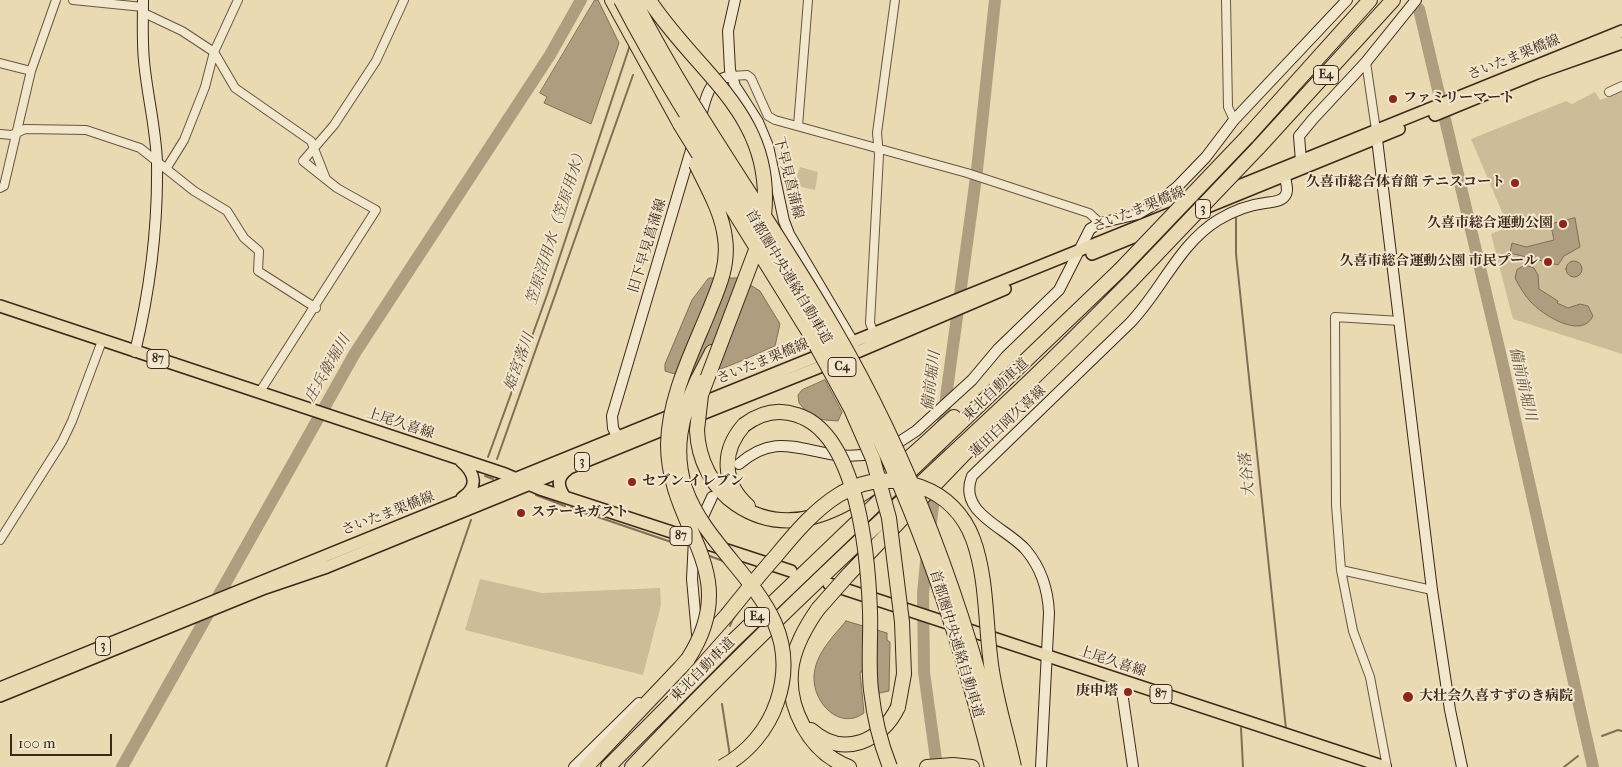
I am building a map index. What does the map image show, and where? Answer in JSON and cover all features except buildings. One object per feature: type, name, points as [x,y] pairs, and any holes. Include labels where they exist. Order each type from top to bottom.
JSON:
[{"type":"highway","points":[[612,0],[680,124],[810,334],[851,409],[873,460],[889,518],[902,622],[904,674],[898,706],[890,721],[881,732],[866,741],[845,745],[823,739],[813,732],[796,707]]},
{"type":"highway","name":"首都圏中央連絡自動車道","points":[[621,0],[685,111],[824,334],[878,436],[925,546],[943,595],[963,657],[992,767]]},
{"type":"highway","name":"首都圏中央連絡自動車道","points":[[634,0],[695,106],[834,329],[887,428],[953,589],[973,650],[1004,767]]},
{"type":"highway","points":[[648,0],[742,115],[751,129],[762,160],[766,201],[760,240],[701,395],[697,430],[702,460],[721,491],[729,500],[748,512],[764,518],[800,520],[817,517],[841,507],[890,474],[971,407]]},
{"type":"highway","name":"東北自動車道","points":[[608,767],[725,649],[909,472],[971,407],[1040,348],[1120,270],[1247,137],[1370,0]]},
{"type":"highway","name":"東北自動車道","points":[[632,767],[732,664],[907,494],[1000,415],[1013,397],[1131,281],[1258,148],[1393,0]]},
{"type":"highway","points":[[680,124],[723,225],[726,250],[723,273],[682,377],[672,408],[669,432],[669,459],[674,487],[699,548],[709,589],[709,609],[705,628],[688,659]]},
{"type":"highway","points":[[722,767],[752,744],[769,721],[780,695],[783,668],[780,641],[771,614],[756,588],[698,513],[686,489],[680,463],[679,438],[687,402],[728,323]]},
{"type":"highway","points":[[773,519],[751,509],[735,492],[727,470],[728,449],[744,425],[761,414],[771,412],[792,413],[812,422],[828,437],[842,461],[854,496],[863,539],[869,593],[872,698],[877,730],[890,767]]},
{"type":"highway","points":[[849,767],[836,760],[816,744],[802,724],[796,707],[791,680],[794,658],[802,636],[818,609],[905,516],[967,445]]},
{"type":"highway","points":[[586,767],[688,659],[800,527],[824,504],[846,490],[866,483],[889,480],[914,484],[935,493],[949,503],[961,517],[972,538],[978,561],[992,671],[1014,767]]},
{"type":"highway","points":[[927,767],[953,765],[972,767]]},
{"type":"main road","name":"さいたま栗橋線","points":[[0,696],[222,606],[327,567],[1300,161],[1433,111],[1622,31]]},
{"type":"main road","name":"さいたま栗橋線","points":[[1450,104],[1622,43]]},
{"type":"main road","name":"さいたま栗橋線","points":[[1078,255],[1285,177],[1376,134]]},
{"type":"main road","name":"上尾久喜線","points":[[0,306],[459,459],[565,497],[791,571]]},
{"type":"main road","name":"さいたま栗橋線","points":[[0,688],[618,438],[854,348],[874,334],[943,311]]},
{"type":"main road","points":[[454,504],[467,495],[474,483],[470,470],[459,459]]},
{"type":"main road","points":[[565,497],[559,482],[560,476],[571,466]]},
{"type":"main road","name":"上尾久喜線","points":[[829,584],[1364,764],[1386,767]]},
{"type":"street","points":[[0,188],[4,186],[31,71],[56,0]]},
{"type":"street","points":[[73,0],[143,7],[214,52],[236,88],[311,141],[326,180]]},
{"type":"street","points":[[166,169],[184,140],[205,87],[214,52],[238,0]]},
{"type":"street","points":[[259,393],[316,308],[376,210],[326,180],[302,161],[334,125],[376,61],[404,0]]},
{"type":"street","name":"下早見菖蒲線","points":[[735,0],[728,40],[732,76],[768,146],[784,221],[789,234],[854,348]]},
{"type":"street","points":[[798,126],[808,0]]},
{"type":"street","points":[[874,334],[870,322],[879,149],[877,133],[895,0]]},
{"type":"street","points":[[1226,0],[1228,107],[1234,120]]},
{"type":"street","points":[[739,464],[754,453],[780,445],[844,456],[871,454],[892,447],[916,431],[972,380],[998,349],[1059,290],[1078,255],[1087,232],[1100,223],[1130,217],[1157,203],[1177,188],[1206,157],[1234,120],[1346,0]]},
{"type":"street","points":[[1300,161],[1299,136],[1366,62],[1416,0]]},
{"type":"street","points":[[135,352],[145,310],[153,259],[157,162],[143,56],[143,7]]},
{"type":"street","points":[[1366,62],[1433,592],[1450,710],[1462,767]]},
{"type":"street","points":[[0,63],[31,71]]},
{"type":"street","points":[[732,76],[749,76],[770,118],[967,173],[1089,213],[1100,223]]},
{"type":"street","name":"旧下早見菖蒲線","points":[[618,438],[612,424],[612,416],[709,90],[713,82],[732,76]]},
{"type":"street","points":[[1609,92],[1622,86]]},
{"type":"street","points":[[0,134],[12,136],[26,129],[86,130],[140,148],[194,191],[227,211],[244,238],[259,251],[258,271],[316,308]]},
{"type":"street","name":"蓮田白岡久喜線","points":[[1041,767],[1049,607],[1041,573],[1020,544],[973,505],[969,488],[972,476],[1130,323],[1151,300],[1175,261],[1203,231],[1224,216],[1243,208],[1279,201],[1285,197],[1285,177]]},
{"type":"street","points":[[1386,767],[1370,677],[1353,630],[1341,573],[1336,505],[1335,318],[1400,321]]},
{"type":"street","points":[[0,540],[62,442],[72,421],[102,341]]},
{"type":"street","points":[[574,767],[627,714],[679,667],[691,650],[698,628],[692,577],[694,540],[712,498]]},
{"type":"street","points":[[1341,573],[1433,592]]},
{"type":"street","points":[[1124,682],[1122,692],[1133,767]]},
{"type":"shaded area","points":[[595,0],[598,0],[619,43],[591,124],[544,103],[547,97],[540,93]]},
{"type":"shaded area","name":"久喜市総合運動公園","points":[[1595,92],[1600,100],[1622,92],[1622,354],[1513,319],[1491,234],[1503,229],[1505,219],[1471,139],[1566,101],[1572,104]]},
{"type":"shaded area","points":[[800,167],[818,172],[815,190],[794,185]]},
{"type":"shaded area","points":[[1575,218],[1580,247],[1564,256],[1558,265],[1510,253],[1512,243],[1526,247],[1554,240],[1552,224]]},
{"type":"shaded area","points":[[1571,261],[1577,261],[1582,266],[1580,275],[1571,277],[1566,272],[1566,266]]},
{"type":"shaded area","points":[[1525,265],[1534,268],[1538,275],[1539,289],[1558,301],[1557,303],[1568,308],[1580,304],[1588,306],[1593,316],[1588,323],[1580,326],[1562,323],[1536,307],[1526,296],[1515,278],[1517,270]]},
{"type":"shaded area","points":[[709,278],[739,278],[760,291],[780,324],[775,346],[707,373],[692,375],[665,371],[665,364],[692,300]]},
{"type":"shaded area","points":[[825,380],[842,412],[838,421],[813,419],[799,403],[798,395],[802,390]]},
{"type":"shaded area","points":[[480,579],[542,593],[660,588],[661,605],[643,675],[465,630]]},
{"type":"shaded area","points":[[846,621],[887,633],[887,640],[890,642],[889,691],[875,694],[873,672],[860,672],[864,713],[855,718],[846,719],[837,716],[823,705],[815,687],[814,677],[817,661],[821,654]]},
{"type":"waterway","name":"庄兵衛堀川","points":[[122,767],[355,353],[550,55],[581,0]]},
{"type":"waterway","name":"備前堀川","points":[[930,531],[977,170],[995,0]]},
{"type":"waterway","name":"備前前堀川","points":[[1419,9],[1501,357],[1593,767]]},
{"type":"waterway","name":"笠原沼用水（笠原用水）","points":[[488,457],[547,295],[630,45]]},
{"type":"waterway","name":"姫宮落川","points":[[497,459],[633,75]]},
{"type":"waterway","name":"大谷落","points":[[1236,218],[1236,254],[1286,729]]},
{"type":"waterway","name":"笠原沼用水（笠原用水）","points":[[485,476],[493,479]]},
{"type":"waterway","name":"笠原沼用水（笠原用水）","points":[[536,495],[565,506]]},
{"type":"waterway","name":"笠原沼用水（笠原用水）","points":[[571,508],[587,514]]},
{"type":"waterway","name":"笠原沼用水（笠原用水）","points":[[595,516],[680,545]]},
{"type":"waterway","name":"姫宮落川","points":[[386,767],[471,520]]},
{"type":"waterway","name":"備前堀川","points":[[927,551],[923,594],[924,672],[937,767]]},
{"type":"waterway","name":"笠原沼用水（笠原用水）","points":[[707,555],[723,561]]},
{"type":"waterway","name":"笠原沼用水（笠原用水）","points":[[730,626],[734,616]]},
{"type":"waterway","name":"笠原沼用水（笠原用水）","points":[[722,704],[730,756]]},
{"type":"waterway","points":[[1241,728],[1243,767]]},
{"type":"waterway","points":[[1602,736],[1618,730],[1622,731]]},
{"type":"waterway","points":[[1564,767],[1578,756]]},
{"type":"place","name":"ファミリーマート","points":[[1393,99]]},
{"type":"place","name":"久喜市総合体育館 テニスコート","points":[[1515,183]]},
{"type":"place","name":"久喜市総合運動公園","points":[[1563,224]]},
{"type":"place","name":"久喜市総合運動公園 市民プール","points":[[1548,262]]},
{"type":"place","name":"セブン-イレブン","points":[[632,482]]},
{"type":"place","name":"ステーキガスト","points":[[521,513]]},
{"type":"place","name":"庚申塔","points":[[1128,692]]},
{"type":"place","name":"大壮会久喜すずのき病院","points":[[1408,697]]}]
